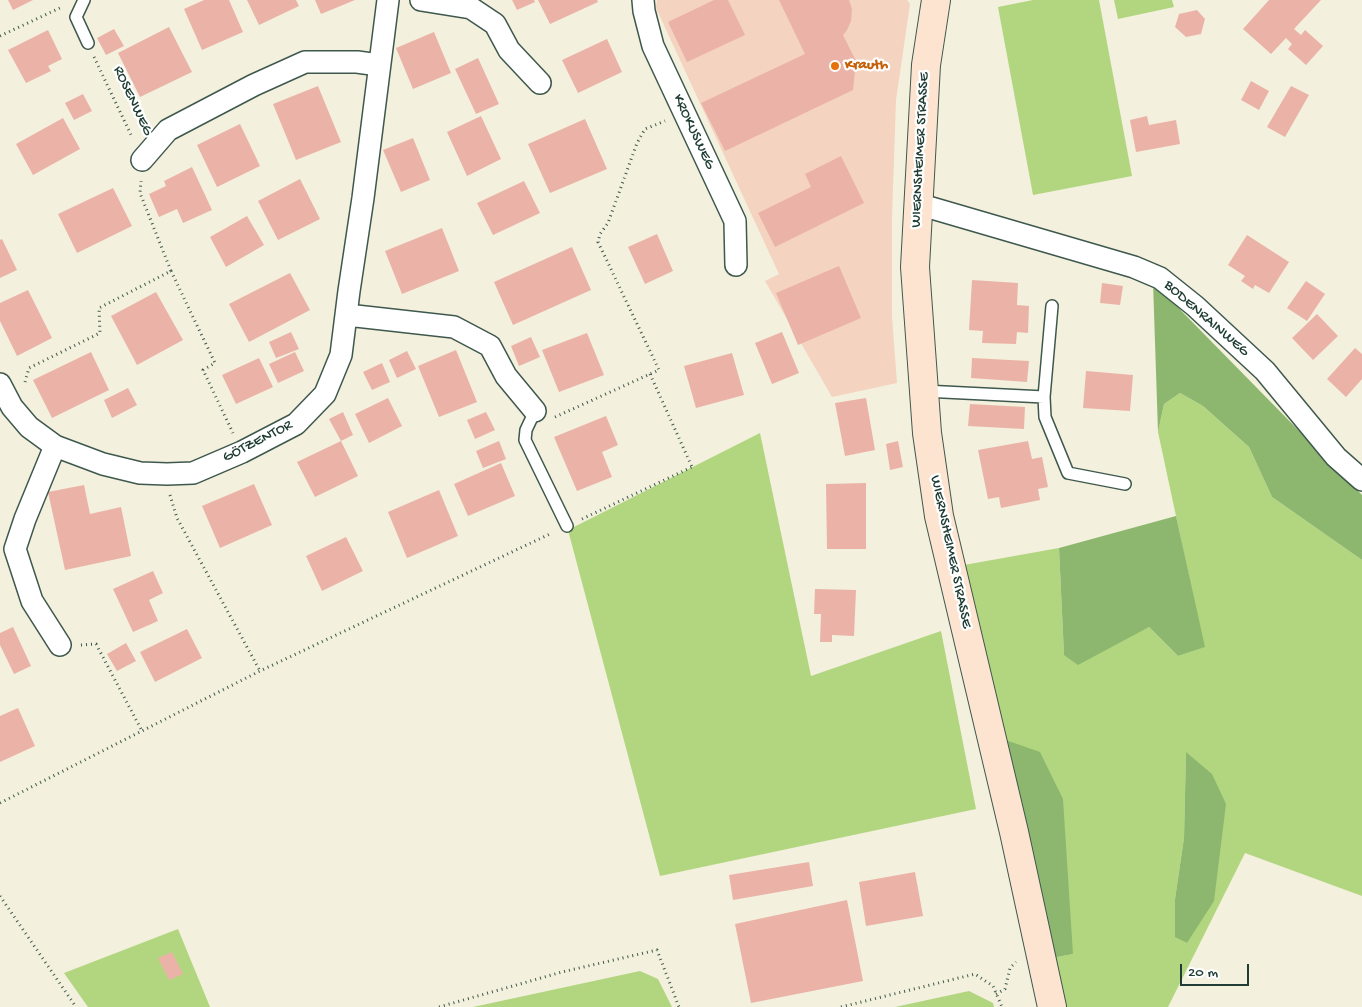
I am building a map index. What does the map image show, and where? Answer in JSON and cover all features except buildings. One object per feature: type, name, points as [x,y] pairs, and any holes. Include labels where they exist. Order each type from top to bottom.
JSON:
[{"type":"main road","name":"WIERNSHEIMER STRASSE","points":[[936,0],[926,65],[914,267],[928,433],[939,516],[1016,841],[1052,1007]]},
{"type":"street","name":"GÖTZENTOR","points":[[0,384],[12,407],[29,427],[55,446],[103,464],[140,473],[193,473],[242,452],[296,424],[325,394],[341,355],[388,0]]},
{"type":"street","points":[[421,0],[471,8],[495,24],[509,50],[540,83]]},
{"type":"street","name":"KROKUSWEG","points":[[643,0],[653,46],[735,221],[736,265]]},
{"type":"street","points":[[142,160],[168,130],[254,85],[306,62],[357,62],[380,65]]},
{"type":"street","name":"BODENRAINWEG","points":[[918,204],[1134,267],[1160,278],[1195,306],[1265,371],[1336,457],[1362,480]]},
{"type":"street","points":[[347,315],[454,327],[490,346],[506,376],[535,411]]},
{"type":"street","points":[[55,446],[25,519],[15,549],[32,601],[60,645]]},
{"type":"lane","points":[[84,1],[76,17],[88,43]]},
{"type":"lane","points":[[1052,306],[1044,397],[1045,417],[1068,473],[1125,484]]},
{"type":"lane","points":[[924,391],[1044,397]]},
{"type":"lane","points":[[535,411],[526,430],[525,440],[567,526]]},
{"type":"path","points":[[0,36],[68,4],[84,1]]},
{"type":"path","name":"ROSENWEG","points":[[88,43],[142,160],[140,192],[171,272],[215,363],[203,370],[242,452]]},
{"type":"path","points":[[535,411],[556,417],[659,370],[598,242],[600,234],[608,223],[637,143],[645,129],[684,113]]},
{"type":"path","points":[[12,407],[21,396],[29,368],[100,333],[99,308],[171,272]]},
{"type":"path","points":[[0,803],[260,671],[693,466],[650,374]]},
{"type":"path","points":[[167,474],[168,488],[178,518],[260,671]]},
{"type":"path","points":[[60,645],[96,644],[142,731]]},
{"type":"path","points":[[0,896],[76,1007]]},
{"type":"path","points":[[439,1007],[562,972],[657,950],[679,1007]]},
{"type":"path","points":[[996,994],[1005,989],[1010,968],[1017,962]]},
{"type":"path","points":[[841,1007],[976,974],[994,986],[1002,1007]]},
{"type":"shaded area","points":[[657,0],[907,0],[910,4],[896,100],[892,217],[892,317],[897,383],[832,397],[765,281],[779,274],[656,8]]},
{"type":"green space","points":[[1033,0],[1099,0],[1132,176],[1033,195],[998,7]]},
{"type":"green space","points":[[1114,0],[1172,0],[1174,7],[1118,19]]},
{"type":"green space","points":[[1153,282],[1362,495],[1362,560],[1272,497],[1249,447],[1203,406],[1180,393],[1164,404],[1158,432]]},
{"type":"green space","points":[[1180,393],[1203,406],[1249,447],[1272,497],[1362,560],[1362,896],[1245,853],[1168,1007],[1063,1007],[1052,958],[1073,954],[1000,738],[964,565],[1059,548],[1064,655],[1149,627],[1178,656],[1204,647],[1158,432],[1164,404]],"holes":[[[1186,753],[1187,943],[1175,936],[1175,899],[1184,838]]]},
{"type":"green space","points":[[760,433],[811,676],[941,631],[976,809],[660,876],[568,530]]},
{"type":"green space","points":[[1176,516],[1205,647],[1178,656],[1149,627],[1078,665],[1064,655],[1059,548]]},
{"type":"green space","points":[[1000,738],[1040,752],[1063,799],[1073,954],[1052,958]]},
{"type":"green space","points":[[1186,752],[1212,774],[1226,804],[1214,901],[1187,943],[1175,937],[1175,899],[1184,838]]},
{"type":"green space","points":[[178,929],[210,1007],[88,1007],[64,973]]},
{"type":"green space","points":[[640,971],[658,979],[672,1007],[473,1007]]},
{"type":"green space","points":[[969,991],[993,1003],[994,1007],[895,1007]]},
{"type":"place","name":"Krauth","points":[[835,66]]}]
